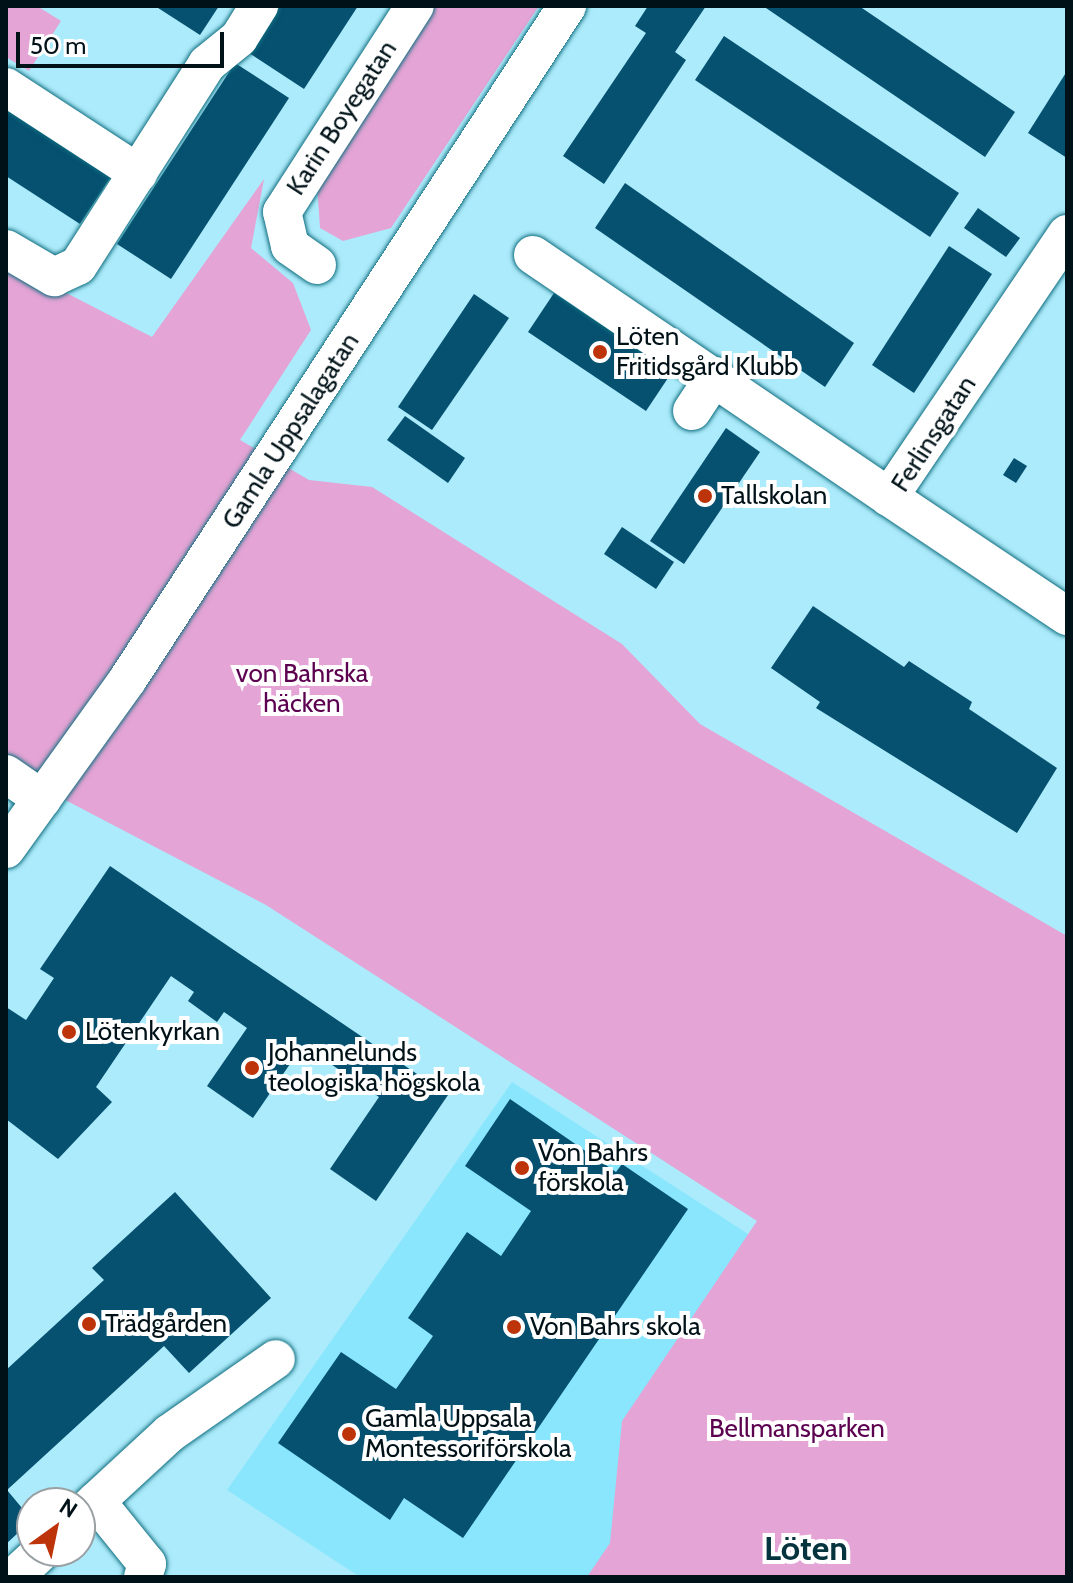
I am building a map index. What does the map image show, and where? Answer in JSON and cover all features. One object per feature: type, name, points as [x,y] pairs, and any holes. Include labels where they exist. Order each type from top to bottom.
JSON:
[{"type":"street","points":[[6,249],[54,277],[78,266],[207,64],[239,38],[259,6]]},
{"type":"street","name":"Karin Boyegatan","points":[[317,265],[283,237],[282,212],[415,6]]},
{"type":"street","name":"Gamla Uppsalagatan","points":[[6,849],[567,6]]},
{"type":"street","points":[[6,87],[138,173]]},
{"type":"street","name":"Ferlinsgatan","points":[[1067,234],[889,497],[1067,616]]},
{"type":"street","points":[[533,255],[889,497]]},
{"type":"street","points":[[692,411],[715,376]]},
{"type":"street","points":[[6,774],[42,799]]},
{"type":"street","points":[[96,1502],[170,1433],[276,1359]]},
{"type":"street","points":[[96,1516],[147,1564],[143,1577]]},
{"type":"shaded area","points":[[512,1082],[745,1232],[1067,1457],[1024,1577],[360,1577],[227,1490]]},
{"type":"green space","points":[[6,6],[37,6],[61,21],[29,71],[6,57]]},
{"type":"green space","points":[[432,6],[539,6],[391,228],[343,241],[320,228],[317,185]]},
{"type":"green space","name":"von Bahrska häcken","points":[[264,179],[251,248],[293,283],[311,330],[240,440],[309,480],[372,487],[622,644],[700,724],[1067,936],[1067,1577],[587,1577],[610,1543],[622,1421],[757,1221],[266,905],[6,769],[6,262],[152,337]]},
{"type":"building","points":[[155,6],[219,6],[200,35]]},
{"type":"building","points":[[280,6],[358,6],[304,89],[249,53]]},
{"type":"building","points":[[648,6],[706,6],[675,52],[686,60],[604,184],[563,156],[646,33],[635,26]]},
{"type":"building","points":[[763,6],[859,6],[1015,112],[985,157]]},
{"type":"building","points":[[724,36],[959,193],[930,237],[695,80]]},
{"type":"building","points":[[235,63],[289,98],[171,279],[117,244]]},
{"type":"building","points":[[1067,71],[1067,158],[1028,133]]},
{"type":"building","points":[[6,97],[116,169],[80,224],[6,176]]},
{"type":"building","points":[[625,183],[854,343],[825,387],[595,228]]},
{"type":"building","points":[[978,208],[1020,238],[1006,257],[964,228]]},
{"type":"building","points":[[949,246],[992,274],[914,393],[872,365]]},
{"type":"building","name":"Löten Fritidsgård Klubb","points":[[554,293],[672,372],[646,411],[528,332]]},
{"type":"building","points":[[474,294],[509,318],[432,430],[398,407]]},
{"type":"building","points":[[405,416],[465,458],[448,483],[387,440]]},
{"type":"building","name":"Tallskolan","points":[[726,428],[760,452],[684,564],[650,541]]},
{"type":"building","points":[[1014,458],[1027,466],[1016,483],[1003,475]]},
{"type":"building","points":[[622,527],[674,562],[656,589],[604,554]]},
{"type":"building","points":[[813,606],[904,667],[909,661],[972,702],[969,709],[1057,768],[1017,833],[816,708],[820,702],[771,668]]},
{"type":"building","name":"Lötenkyrkan","points":[[110,866],[448,1095],[376,1201],[330,1169],[379,1097],[303,1045],[253,1118],[207,1086],[247,1028],[224,1012],[217,1022],[188,1001],[194,992],[171,976],[96,1087],[112,1102],[58,1159],[6,1119],[6,1007],[26,1020],[54,978],[40,969]]},
{"type":"building","name":"Von Bahrs skola","points":[[510,1099],[616,1172],[622,1164],[688,1209],[463,1538],[404,1498],[390,1520],[278,1443],[341,1352],[396,1389],[433,1336],[408,1318],[467,1232],[501,1256],[531,1211],[465,1166]]},
{"type":"building","points":[[175,1192],[271,1298],[189,1373],[164,1346],[7,1490],[16,1501],[16,1535],[6,1544],[6,1370],[104,1280],[92,1268]]},
{"type":"place","name":"Löten Fritidsgård Klubb","points":[[600,352]]},
{"type":"place","name":"Tallskolan","points":[[705,496]]},
{"type":"place","name":"Lötenkyrkan","points":[[69,1032]]},
{"type":"place","name":"Johannelunds teologiska högskola","points":[[252,1068]]},
{"type":"place","name":"Von Bahrs förskola","points":[[522,1168]]},
{"type":"place","name":"Trädgården","points":[[89,1324]]},
{"type":"place","name":"Von Bahrs skola","points":[[514,1327]]},
{"type":"place","name":"Gamla Uppsala Montessoriförskola","points":[[349,1434]]},
{"type":"district","name":"Löten","points":[[806,1549]]},
{"type":"park label","name":"Bellmansparken","points":[[797,1429]]}]
